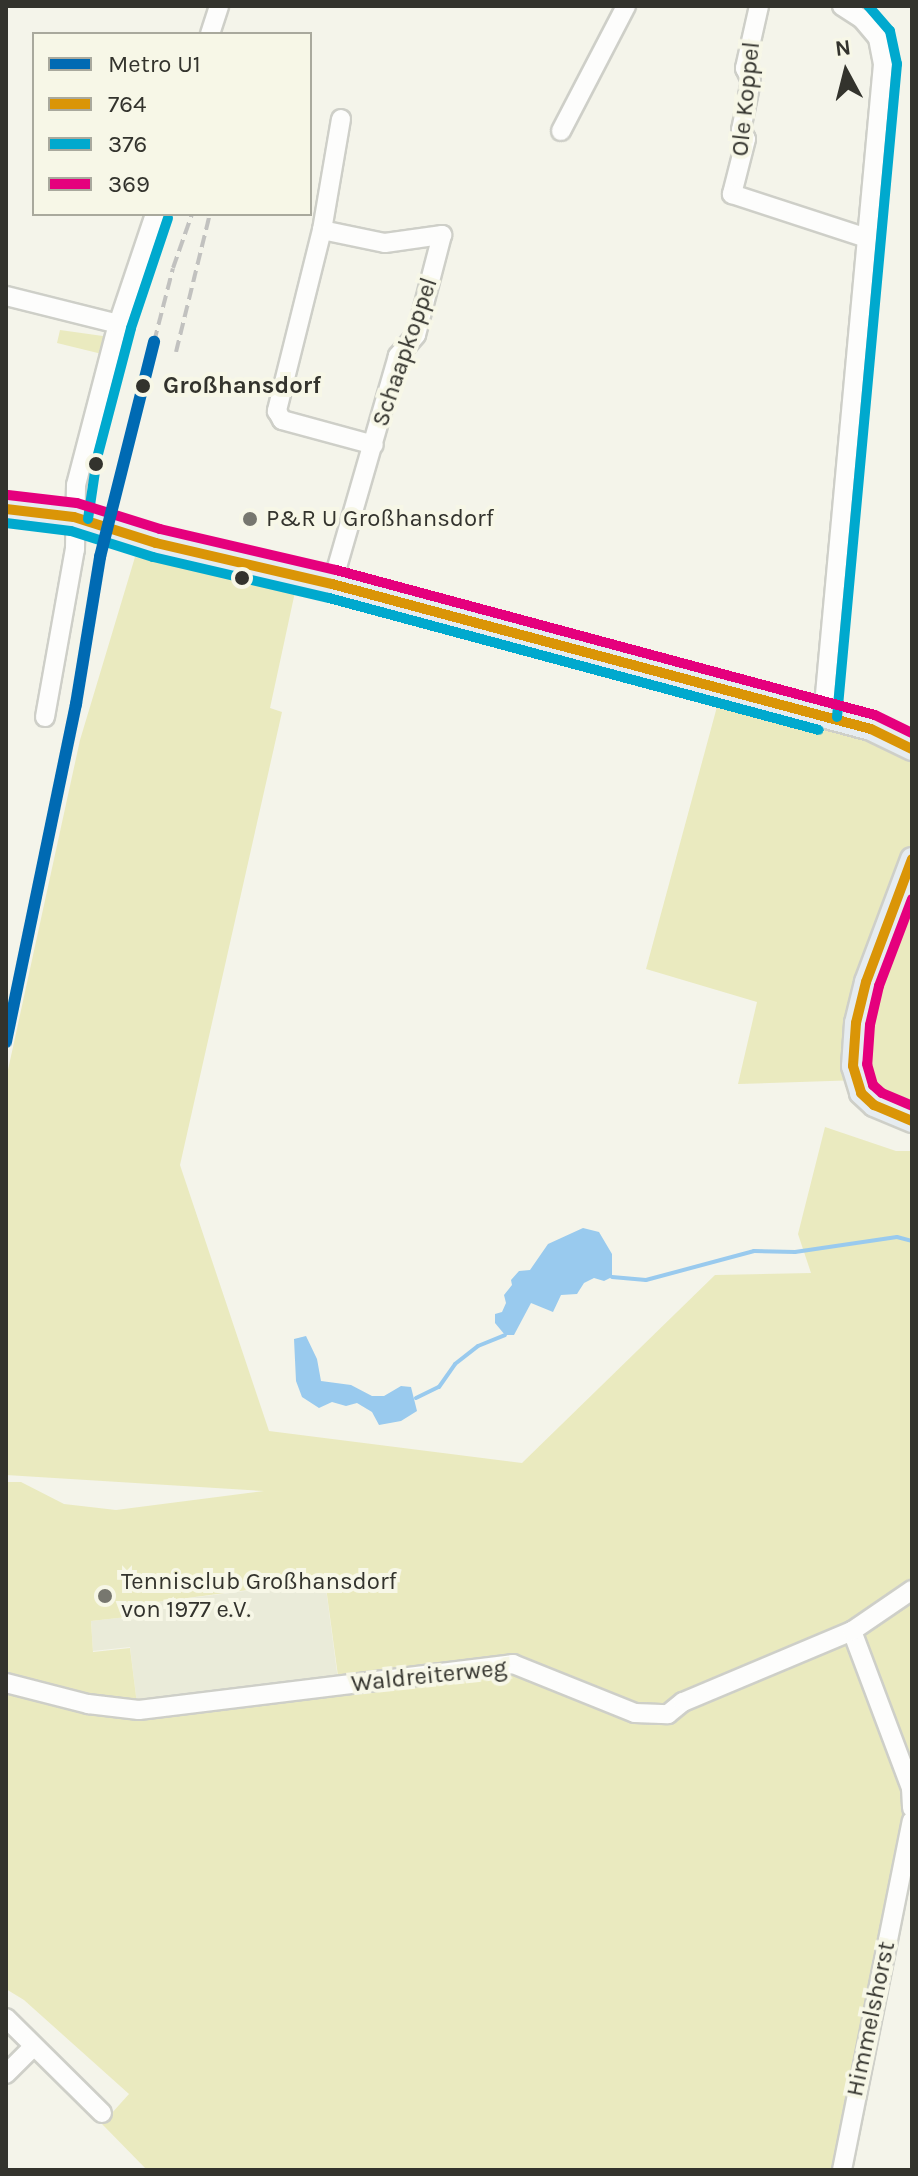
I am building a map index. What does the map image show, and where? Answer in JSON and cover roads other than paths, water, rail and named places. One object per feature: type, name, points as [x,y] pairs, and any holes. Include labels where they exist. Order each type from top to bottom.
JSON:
[{"type":"main road","points":[[6,509],[74,517],[156,543],[332,584],[871,729],[912,749]]},
{"type":"main road","points":[[912,859],[866,982],[853,1056],[855,1083],[861,1093],[874,1105],[912,1121]]},
{"type":"street","points":[[211,32],[219,6]]},
{"type":"street","points":[[561,131],[626,6]]},
{"type":"street","name":"Ole Koppel","points":[[759,6],[745,68],[751,81],[741,130],[746,139],[732,194],[867,238]]},
{"type":"street","points":[[823,716],[882,48],[871,28],[842,6]]},
{"type":"street","points":[[341,119],[322,230],[277,411],[282,420],[374,445]]},
{"type":"street","points":[[45,717],[75,549],[76,485],[118,324],[154,216]]},
{"type":"street","name":"Schaapkoppel","points":[[322,230],[385,243],[442,235],[416,335],[398,356],[332,584]]},
{"type":"street","points":[[6,296],[118,324]]},
{"type":"street","name":"Waldreiterweg","points":[[6,1683],[88,1704],[139,1710],[513,1664],[635,1713],[668,1714],[683,1702],[852,1631],[912,1590]]},
{"type":"street","points":[[852,1631],[911,1788],[912,1808]]},
{"type":"street","name":"Himmelshorst","points":[[842,2170],[912,1821]]},
{"type":"street","points":[[6,2018],[102,2113]]},
{"type":"street","points":[[6,2074],[33,2047]]},
{"type":"water","points":[[583,1228],[599,1232],[612,1254],[612,1277],[604,1281],[594,1278],[584,1283],[577,1294],[561,1295],[553,1312],[531,1303],[514,1335],[505,1335],[495,1323],[495,1314],[502,1312],[506,1303],[504,1295],[512,1285],[511,1280],[519,1271],[530,1270],[548,1244]]},
{"type":"water","points":[[306,1336],[317,1359],[321,1381],[351,1385],[372,1396],[384,1396],[401,1386],[411,1387],[417,1411],[401,1421],[379,1425],[372,1412],[357,1403],[346,1406],[332,1402],[319,1408],[302,1397],[296,1381],[294,1339]]},
{"type":"waterway","points":[[612,1277],[646,1280],[754,1251],[795,1252],[897,1237],[912,1241]]},
{"type":"waterway","points":[[416,1398],[439,1387],[455,1364],[478,1346],[505,1335]]},
{"type":"railway","points":[[154,342],[173,268],[191,216]]},
{"type":"railway","points":[[176,352],[210,216]]},
{"type":"metro line","name":"U1","points":[[6,1042],[76,704],[100,557],[154,342]]},
{"type":"place","name":"Großhansdorf","points":[[143,386]]},
{"type":"place","name":"P&R U Großhansdorf","points":[[250,519]]},
{"type":"place","name":"Tennisclub Großhansdorf von 1977 e.V.","points":[[105,1596]]}]
